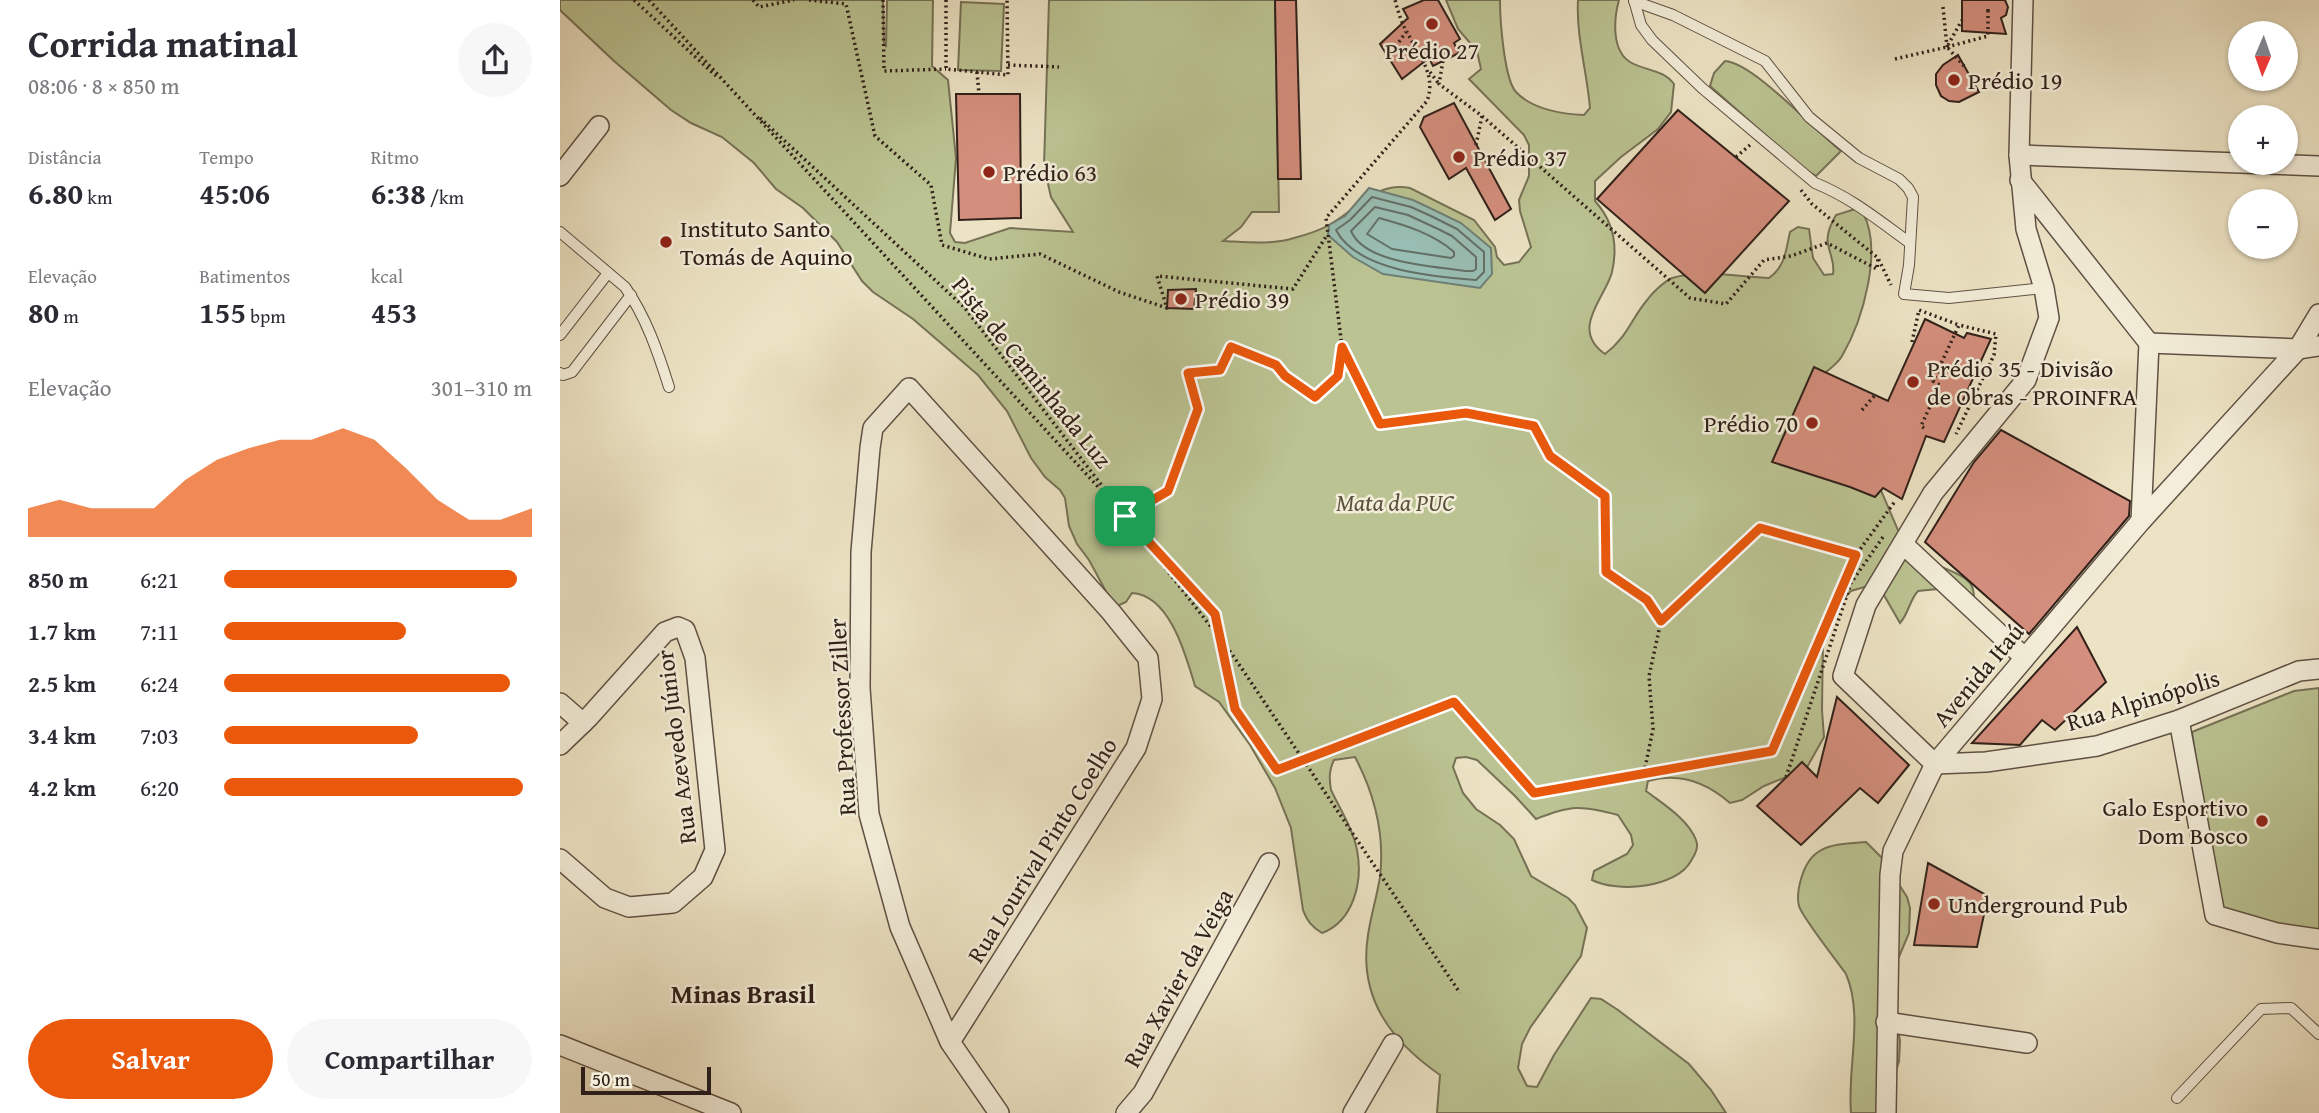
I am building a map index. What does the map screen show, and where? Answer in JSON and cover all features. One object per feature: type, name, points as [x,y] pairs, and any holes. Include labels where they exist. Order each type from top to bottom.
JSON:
[{"type":"street","points":[[1935,764],[1843,676],[1866,605],[1933,494],[2026,380],[2049,318],[2044,288],[2026,229],[2018,155],[2024,0]]},
{"type":"street","points":[[560,176],[599,126]]},
{"type":"street","points":[[2018,155],[2319,166]]},
{"type":"street","points":[[2020,180],[2149,343],[2141,521]]},
{"type":"street","name":"Avenida Itaú","points":[[1886,1113],[1886,1022],[1893,851],[1935,764],[2141,521],[2298,349],[2319,314]]},
{"type":"street","points":[[2149,343],[2298,349],[2319,346]]},
{"type":"street","name":"Rua Professor Ziller","points":[[909,388],[873,428],[861,552],[860,688],[869,814],[900,927],[950,1042],[999,1113]]},
{"type":"street","name":"Rua Lourival Pinto Coelho","points":[[909,388],[1096,594],[1148,658],[1152,699],[1136,748],[950,1042]]},
{"type":"street","points":[[1903,544],[2024,657]]},
{"type":"street","name":"Rua Azevedo Júnior","points":[[560,859],[605,898],[629,907],[673,903],[704,877],[715,849],[695,658],[685,630],[678,627],[665,632],[583,723]]},
{"type":"street","name":"Rua Alpinópolis","points":[[1935,764],[1986,762],[2097,746],[2179,720],[2298,671],[2319,669]]},
{"type":"street","points":[[560,703],[583,723],[560,745]]},
{"type":"street","points":[[2179,720],[2215,915],[2277,933],[2319,939]]},
{"type":"street","name":"Rua Xavier da Veiga","points":[[1126,1113],[1143,1093],[1269,863]]},
{"type":"street","points":[[1886,1022],[2027,1043]]},
{"type":"street","points":[[1353,1113],[1393,1044]]},
{"type":"street","points":[[560,1045],[731,1113]]},
{"type":"lane","points":[[1634,0],[1673,15],[1765,61],[1809,117],[1859,159],[1899,179],[1908,188],[1913,197],[1904,294],[1949,298],[2044,288]]},
{"type":"lane","points":[[1634,0],[1641,25],[1652,40],[1702,88],[1815,183],[1865,208],[1910,243]]},
{"type":"lane","points":[[560,232],[631,295],[654,340],[669,387]]},
{"type":"lane","points":[[560,335],[608,273]]},
{"type":"lane","points":[[560,373],[563,375],[572,372],[631,295]]},
{"type":"lane","points":[[2178,1098],[2261,1009],[2291,1009],[2319,1034]]},
{"type":"path","name":"Pista de Caminhada Luz","points":[[634,0],[964,307],[1232,654],[1460,993]]},
{"type":"path","points":[[649,0],[1215,614],[1235,709],[1277,770],[1454,702],[1534,793],[1772,751],[1856,555],[1896,500]]},
{"type":"path","points":[[752,0],[759,7],[794,0]]},
{"type":"path","points":[[808,0],[846,4],[875,136],[931,185],[942,245],[989,259],[1040,254],[1119,292],[1167,308],[1157,276],[1293,289],[1328,234]]},
{"type":"path","points":[[883,0],[884,71],[946,69],[1008,75],[1007,0]]},
{"type":"path","points":[[946,0],[946,69]]},
{"type":"path","points":[[1395,0],[1406,32],[1439,84],[1482,116],[1690,298],[1726,304],[1764,260],[1791,256],[1827,243],[1877,269],[1878,258]]},
{"type":"path","points":[[1943,7],[1947,47],[1965,68]]},
{"type":"path","points":[[1895,59],[1988,36],[1988,8],[1988,12]]},
{"type":"path","points":[[1947,47],[1962,20]]},
{"type":"path","points":[[1399,42],[1406,32]]},
{"type":"path","points":[[1439,84],[1443,61]]},
{"type":"path","points":[[1008,65],[1059,67]]},
{"type":"path","points":[[1125,516],[1168,491],[1198,409],[1188,373],[1220,370],[1231,347],[1276,365],[1285,376],[1315,397],[1338,376],[1342,347],[1326,218],[1427,101],[1430,93],[1429,69]]},
{"type":"path","points":[[977,72],[979,94]]},
{"type":"path","points":[[1476,145],[1482,116]]},
{"type":"path","points":[[1797,185],[1812,204],[1878,258],[1895,292]]},
{"type":"path","points":[[1912,342],[1919,310],[1959,325],[1996,334],[1994,355]]},
{"type":"path","points":[[1924,428],[1921,426],[1940,385],[1933,382],[1959,325]]},
{"type":"path","points":[[1342,347],[1380,424],[1466,413],[1534,426],[1550,456],[1605,496],[1606,572],[1647,600],[1661,621]]},
{"type":"path","points":[[1862,410],[1876,394]]},
{"type":"path","points":[[1644,774],[1653,729],[1649,676],[1661,621],[1760,528],[1856,555]]},
{"type":"green space","name":"Mata da PUC","points":[[560,0],[883,0],[886,47],[887,0],[933,0],[932,66],[948,80],[956,158],[950,233],[955,242],[965,243],[1010,228],[1073,232],[1051,197],[1044,166],[1049,0],[1275,0],[1279,212],[1252,212],[1241,227],[1223,241],[1268,242],[1298,237],[1329,225],[1377,193],[1398,187],[1410,188],[1474,220],[1495,247],[1497,257],[1504,265],[1519,262],[1531,247],[1519,200],[1529,176],[1529,145],[1524,135],[1469,79],[1481,69],[1477,51],[1458,29],[1446,0],[1500,0],[1508,75],[1516,92],[1530,103],[1557,112],[1584,115],[1590,108],[1578,0],[1619,0],[1616,33],[1624,57],[1636,65],[1665,76],[1674,84],[1671,112],[1658,129],[1595,181],[1595,201],[1610,225],[1614,243],[1612,272],[1590,324],[1590,334],[1595,344],[1605,354],[1619,341],[1650,296],[1669,279],[1696,274],[1769,278],[1782,263],[1790,232],[1798,227],[1809,229],[1813,258],[1824,275],[1833,274],[1828,240],[1832,222],[1836,215],[1855,209],[1863,213],[1869,228],[1871,265],[1863,305],[1842,356],[1818,378],[1874,474],[1909,556],[1958,574],[1970,583],[1974,599],[1938,589],[1918,591],[1900,623],[1881,590],[1871,585],[1851,591],[1831,612],[1823,639],[1824,737],[1806,769],[1764,786],[1742,800],[1730,803],[1712,790],[1692,781],[1671,778],[1648,781],[1646,791],[1687,825],[1697,843],[1695,853],[1684,870],[1660,882],[1631,887],[1592,880],[1594,871],[1627,854],[1633,845],[1631,835],[1618,815],[1576,808],[1536,819],[1477,760],[1456,758],[1453,767],[1463,793],[1476,809],[1500,825],[1514,839],[1531,876],[1568,898],[1575,905],[1587,928],[1581,956],[1530,1028],[1522,1044],[1518,1068],[1527,1086],[1537,1087],[1591,998],[1601,999],[1689,1064],[1726,1113],[1437,1113],[1440,1075],[1422,1062],[1393,1032],[1373,998],[1368,979],[1368,935],[1380,877],[1381,845],[1373,800],[1355,757],[1334,760],[1330,778],[1331,790],[1357,850],[1357,887],[1349,910],[1333,927],[1322,933],[1310,923],[1303,910],[1291,828],[1275,788],[1250,745],[1219,702],[1195,686],[1181,644],[1157,604],[1145,596],[1132,593],[1126,602],[1117,606],[1110,599],[1077,544],[1069,526],[1065,498],[1031,458],[1007,411],[978,375],[913,319],[873,292],[862,281],[837,242],[803,208],[776,189],[754,163],[722,137],[691,123],[671,110],[614,61],[560,10]]},
{"type":"green space","points":[[961,2],[1004,4],[1001,71],[958,70]]},
{"type":"green space","points":[[1725,61],[1752,73],[1768,85],[1841,151],[1816,176],[1805,170],[1710,86],[1714,73]]},
{"type":"green space","name":"Galo Esportivo Dom Bosco","points":[[2319,688],[2319,934],[2219,911],[2192,732],[2294,691]]},
{"type":"green space","points":[[1866,842],[1881,857],[1907,897],[1910,908],[1909,933],[1896,964],[1891,988],[1900,1041],[1899,1061],[1893,1081],[1892,1113],[1851,1113],[1854,1007],[1851,990],[1846,974],[1806,919],[1798,903],[1805,867],[1811,858],[1825,848]]},
{"type":"water","points":[[1369,188],[1413,200],[1461,223],[1491,248],[1492,274],[1480,288],[1383,274],[1353,257],[1328,235],[1329,225],[1345,216]]},
{"type":"building","points":[[1275,0],[1296,0],[1301,179],[1278,179]]},
{"type":"building","points":[[1424,0],[1438,0],[1460,39],[1454,43],[1459,53],[1433,66],[1429,58],[1402,79],[1380,44],[1408,18],[1403,9]]},
{"type":"building","points":[[1962,0],[2005,0],[2008,7],[2006,15],[2001,18],[2006,34],[1962,31]]},
{"type":"building","name":"Prédio 19","points":[[1958,55],[1979,92],[1959,102],[1949,101],[1941,96],[1936,85],[1936,74],[1943,65]]},
{"type":"building","name":"Prédio 63","points":[[956,94],[1020,94],[1021,218],[959,220]]},
{"type":"building","name":"Prédio 37","points":[[1454,103],[1511,209],[1495,220],[1466,168],[1449,179],[1420,127],[1424,117]]},
{"type":"building","points":[[1678,110],[1789,201],[1705,293],[1597,199]]},
{"type":"building","name":"Prédio 39","points":[[1196,289],[1194,309],[1167,308],[1168,290]]},
{"type":"building","points":[[1925,319],[1964,338],[1967,333],[1991,339],[1944,442],[1926,436],[1902,499],[1883,488],[1875,497],[1772,462],[1814,367],[1888,401]]},
{"type":"building","points":[[2001,430],[2130,501],[2129,516],[2029,634],[1925,542],[1974,462]]},
{"type":"building","points":[[2077,627],[2106,682],[2055,730],[2042,720],[2020,745],[1972,743]]},
{"type":"building","points":[[1837,697],[1909,765],[1878,803],[1860,788],[1801,845],[1757,806],[1802,762],[1817,777]]},
{"type":"building","points":[[1928,863],[1988,896],[1977,947],[1914,945]]},
{"type":"place","name":"Prédio 27","points":[[1432,24]]},
{"type":"place","name":"Prédio 19","points":[[1954,80]]},
{"type":"place","name":"Prédio 37","points":[[1459,157]]},
{"type":"place","name":"Prédio 63","points":[[989,172]]},
{"type":"place","name":"Instituto Santo Tomás de Aquino","points":[[666,242]]},
{"type":"place","name":"Prédio 39","points":[[1181,299]]},
{"type":"place","name":"Prédio 35 - Divisão de Obras - PROINFRA","points":[[1913,382]]},
{"type":"place","name":"Prédio 70","points":[[1812,423]]},
{"type":"place","name":"Galo Esportivo Dom Bosco","points":[[2262,821]]},
{"type":"place","name":"Underground Pub","points":[[1934,904]]},
{"type":"district","name":"Minas Brasil","points":[[743,993]]},
{"type":"route","points":[[1231,347],[1276,365],[1285,376],[1315,397],[1338,376],[1342,347],[1380,424],[1466,413],[1534,426],[1550,456],[1605,496],[1606,572],[1647,600],[1661,621],[1760,528],[1856,555],[1772,751],[1534,793],[1454,702],[1277,770],[1235,709],[1215,614],[1125,516],[1168,491],[1198,409],[1188,373],[1220,370],[1231,347]]}]
